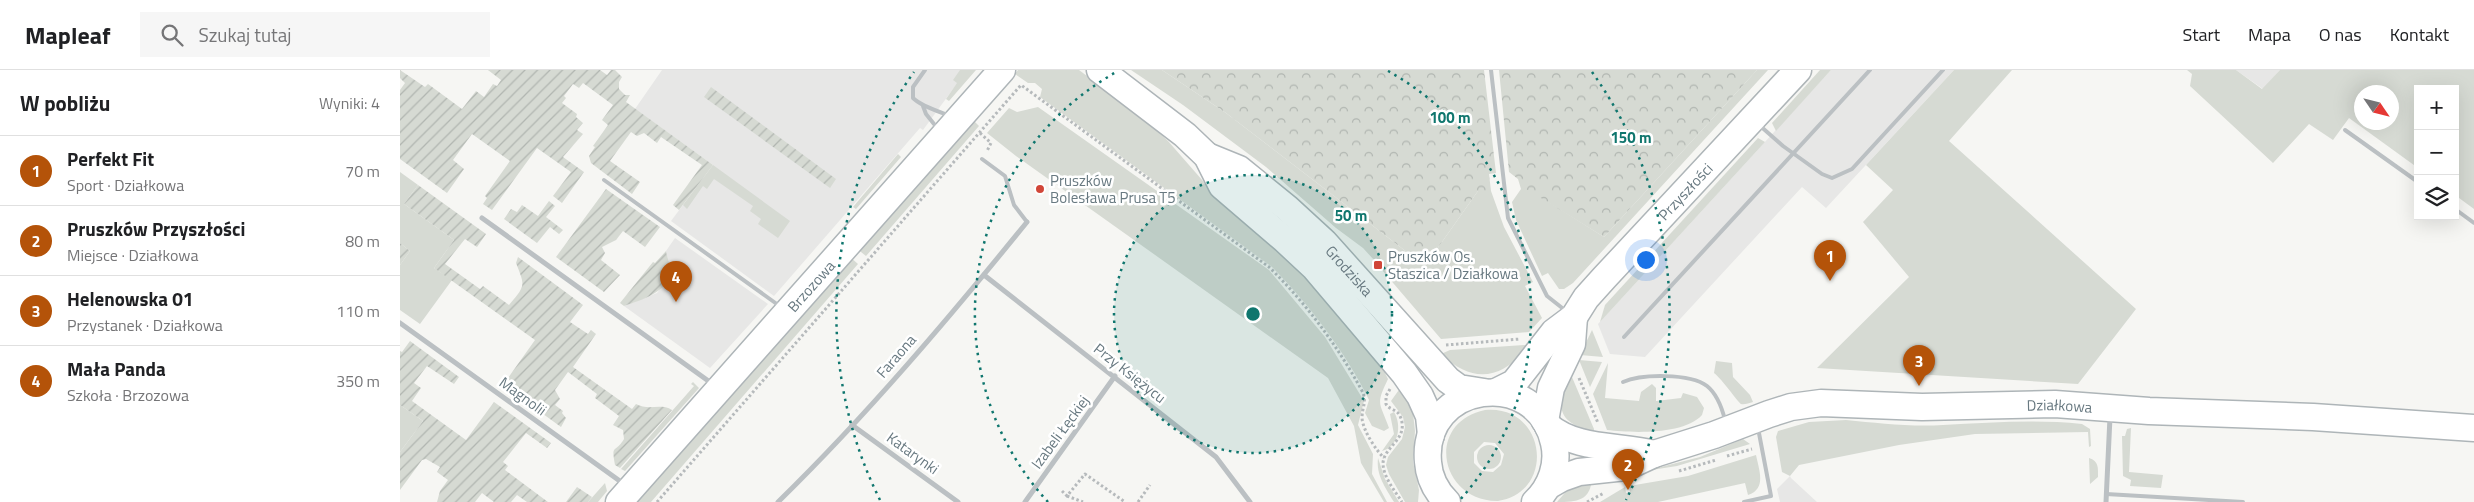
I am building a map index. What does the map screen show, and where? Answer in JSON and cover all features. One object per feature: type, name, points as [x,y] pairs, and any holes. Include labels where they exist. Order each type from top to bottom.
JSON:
[{"type":"street","name":"Brzozowa","points":[[624,496],[1002,70]]},
{"type":"street","name":"Grodziska","points":[[1100,70],[1177,128],[1207,156],[1222,186],[1286,240],[1315,268],[1404,373],[1425,406],[1430,421],[1431,435]]},
{"type":"street","name":"Przyszłości","points":[[1431,435],[1436,423],[1451,406],[1461,399],[1490,392],[1514,383],[1554,332],[1574,317],[1586,298],[1604,278],[1798,70]]},
{"type":"street","name":"Grodziska","points":[[1207,156],[1239,169],[1288,208],[1330,248],[1448,380],[1460,388],[1490,392],[1524,401],[1547,423]]},
{"type":"street","points":[[482,218],[718,388]]},
{"type":"street","name":"Faraona","points":[[778,502],[818,464],[984,275],[1027,222]]},
{"type":"street","name":"Przy Księżycu","points":[[984,275],[1216,457],[1250,502]]},
{"type":"street","name":"Przyszłości","points":[[1547,423],[1551,388],[1572,344],[1574,317]]},
{"type":"street","name":"Magnolii","points":[[400,323],[624,496]]},
{"type":"street","name":"Izabeli Łęckiej","points":[[1025,502],[1115,376]]},
{"type":"street","name":"Działkowa","points":[[1541,496],[1562,478],[1579,472],[1626,467],[1654,454],[1791,407],[1832,402],[1922,407],[2055,404],[2111,409],[2315,417],[2474,428]]},
{"type":"street","points":[[2106,502],[2111,409]]},
{"type":"street","points":[[1541,496],[1554,467],[1556,455],[1547,423]]},
{"type":"street","name":"Działkowa","points":[[1547,423],[1567,439],[1654,454]]},
{"type":"street","name":"Katarynki","points":[[852,425],[958,502]]},
{"type":"street","points":[[1431,435],[1427,455],[1428,467],[1439,496]]},
{"type":"lane","points":[[925,70],[913,87],[911,94],[923,106],[926,114],[937,126],[942,138]]},
{"type":"lane","points":[[1491,70],[1508,218],[1546,296],[1574,317]]},
{"type":"lane","points":[[1624,337],[1870,70]]},
{"type":"lane","points":[[1753,119],[1822,174],[1832,178],[1842,175],[1852,168],[1943,70]]},
{"type":"lane","points":[[923,106],[931,107],[949,115],[960,116]]},
{"type":"lane","points":[[2345,130],[2414,179]]},
{"type":"lane","points":[[982,159],[1006,176],[1014,205],[1027,222]]},
{"type":"lane","points":[[604,180],[787,311]]},
{"type":"lane","points":[[2459,212],[2474,223]]},
{"type":"lane","points":[[1623,382],[1643,376],[1699,382],[1707,386],[1716,396],[1728,430]]},
{"type":"lane","points":[[1744,502],[1771,496],[1756,419]]},
{"type":"lane","points":[[2106,494],[2243,502]]},
{"type":"path","points":[[657,502],[1021,85],[1269,267],[1289,286],[1325,334],[1362,390],[1366,402],[1363,422],[1378,451],[1384,458],[1385,473],[1402,502]]},
{"type":"path","points":[[980,133],[991,143],[982,159]]},
{"type":"path","points":[[1440,346],[1527,339]]},
{"type":"path","points":[[1578,375],[1600,430]]},
{"type":"path","points":[[1384,458],[1397,441],[1402,428],[1400,416],[1396,410],[1387,407]]},
{"type":"path","points":[[1067,496],[1085,474],[1125,502]]},
{"type":"path","points":[[1138,502],[1150,485]]},
{"type":"path","points":[[1062,491],[1067,496],[1082,502]]},
{"type":"shaded area","points":[[662,70],[967,70],[923,130],[920,128],[774,296],[671,221],[713,165],[635,109]]},
{"type":"shaded area","points":[[1831,70],[1954,70],[1826,208],[1802,187],[1645,357],[1610,354],[1598,324]]},
{"type":"shaded area","points":[[2236,70],[2280,70],[2263,89]]},
{"type":"shaded area","points":[[675,238],[768,304],[710,368],[624,306],[657,293],[669,277],[670,271],[666,251]]},
{"type":"shaded area","points":[[1790,476],[1817,502],[1780,502],[1777,489]]},
{"type":"green space","points":[[400,70],[425,87],[428,84],[462,109],[476,91],[484,97],[493,84],[497,86],[501,80],[488,70],[600,70],[607,75],[611,70],[615,70],[622,77],[619,82],[619,89],[625,95],[630,95],[626,102],[713,165],[679,210],[673,205],[702,165],[661,137],[657,143],[644,133],[637,136],[631,132],[610,161],[640,182],[632,194],[591,163],[589,156],[595,147],[593,146],[608,125],[602,120],[613,105],[583,83],[579,88],[573,84],[564,96],[566,98],[562,103],[577,114],[576,117],[583,123],[577,130],[583,134],[563,157],[584,172],[562,203],[553,196],[571,172],[537,148],[492,210],[483,204],[487,198],[485,196],[510,161],[472,134],[453,160],[464,169],[447,193],[400,159],[400,90],[405,83],[400,78]]},
{"type":"green space","points":[[960,70],[976,70],[949,101],[946,99],[957,83],[953,80]]},
{"type":"green space","points":[[1018,70],[1079,70],[1143,118],[1168,141],[1210,189],[1304,273],[1388,370],[1385,373],[1388,379],[1381,394],[1380,404],[1389,428],[1384,431],[1372,426],[1365,413],[1369,400],[1350,365],[1313,313],[1272,267],[1040,97],[1042,89],[1035,83],[1028,83],[1015,74]]},
{"type":"green space","points":[[1131,70],[1162,70],[1226,113],[1425,266],[1478,191],[1491,191],[1504,227],[1533,282],[1525,286],[1542,318],[1529,332],[1441,339],[1382,270],[1385,268],[1376,258],[1374,260],[1363,248],[1336,228],[1266,167],[1183,105]]},
{"type":"green space","points":[[1162,70],[1484,70],[1496,173],[1489,174],[1491,191],[1478,191],[1425,266],[1226,113]]},
{"type":"green space","points":[[1499,70],[1757,70],[1604,237],[1528,190],[1521,189],[1518,179],[1509,172]]},
{"type":"green space","points":[[1757,70],[1768,70],[1573,283],[1564,289],[1559,289],[1548,273],[1542,276],[1516,220],[1512,202],[1521,189],[1528,189],[1604,237]]},
{"type":"green space","points":[[1778,70],[1785,70],[1696,161],[1695,160]]},
{"type":"green space","points":[[1820,70],[1831,70],[1776,131],[1772,123]]},
{"type":"green space","points":[[1954,70],[2012,70],[1949,141],[2136,309],[2078,384],[1817,368],[1909,277],[1863,222],[1893,190],[1866,165]]},
{"type":"green space","points":[[2187,70],[2236,70],[2262,89],[2280,70],[2474,70],[2474,209],[2459,198],[2459,85],[2414,85],[2414,165],[2366,130],[2399,130],[2399,85],[2354,85],[2354,122],[2349,118],[2333,140],[2309,124],[2273,163],[2190,86],[2192,74]]},
{"type":"green space","points":[[711,87],[836,179],[830,188],[704,97]]},
{"type":"green space","points":[[1038,107],[1269,270],[1325,337],[1364,401],[1358,425],[1373,454],[1372,474],[1387,502],[1384,502],[1361,463],[1354,426],[1328,378],[1016,156],[987,133],[1009,108],[1017,112]]},
{"type":"green space","points":[[974,121],[979,126],[866,256],[856,248]]},
{"type":"green space","points":[[1758,138],[1765,142],[1600,322],[1605,305]]},
{"type":"green space","points":[[898,154],[901,157],[856,209],[853,207]]},
{"type":"green space","points":[[713,165],[790,221],[778,238],[758,224],[761,219],[750,211],[753,206],[714,179],[707,189],[703,186],[687,209],[683,205]]},
{"type":"green space","points":[[400,172],[418,185],[404,204],[454,240],[434,268],[452,280],[420,324],[400,310],[400,265],[410,251],[400,243]]},
{"type":"green space","points":[[418,185],[486,234],[477,247],[465,239],[445,264],[480,289],[483,286],[509,305],[519,293],[522,285],[516,263],[518,257],[583,305],[570,322],[588,334],[591,330],[596,334],[573,367],[632,409],[636,404],[672,410],[620,468],[615,465],[613,454],[624,439],[623,430],[613,425],[619,416],[595,398],[597,394],[568,372],[555,390],[560,399],[555,405],[563,411],[562,413],[566,418],[561,427],[503,385],[535,340],[434,268],[454,240],[404,204]]},
{"type":"green space","points":[[606,189],[660,227],[645,247],[623,231],[616,240],[602,247],[605,253],[601,260],[620,275],[604,292],[556,257]]},
{"type":"green space","points":[[549,201],[555,206],[546,217],[563,230],[559,234],[550,227],[537,243],[504,219],[511,209],[517,212],[522,205],[538,216]]},
{"type":"green space","points":[[400,243],[410,251],[400,265]]},
{"type":"green space","points":[[666,251],[670,270],[669,278],[665,284],[646,298],[624,306],[620,303],[653,262],[655,263]]},
{"type":"green space","points":[[849,256],[858,264],[651,502],[633,502]]},
{"type":"green space","points":[[1592,330],[1603,357],[1580,355]]},
{"type":"green space","points":[[410,341],[459,377],[454,384],[427,366],[414,383],[421,388],[412,401],[466,440],[494,402],[551,443],[547,448],[526,433],[503,462],[508,466],[505,470],[548,502],[527,502],[517,495],[511,502],[494,502],[482,493],[475,502],[437,502],[440,491],[448,480],[437,472],[440,467],[426,459],[422,460],[400,490],[400,452],[423,421],[400,405],[400,351],[402,352]]},
{"type":"green space","points":[[1530,346],[1508,366],[1487,374],[1476,374],[1465,370],[1453,364],[1441,354],[1450,350]]},
{"type":"green space","points":[[1579,360],[1602,362],[1590,387]]},
{"type":"green space","points":[[1716,361],[1732,363],[1733,377],[1750,395],[1753,402],[1741,404],[1739,402],[1714,373]]},
{"type":"green space","points":[[1608,363],[1605,398],[1639,401],[1641,392],[1652,384],[1656,388],[1656,401],[1681,398],[1683,393],[1697,397],[1704,408],[1702,415],[1694,422],[1671,429],[1643,432],[1607,430],[1593,394]]},
{"type":"green space","points":[[1569,370],[1594,433],[1580,428],[1571,422],[1565,417],[1562,410],[1561,403]]},
{"type":"green space","points":[[693,382],[699,388],[625,471],[621,469],[694,386],[691,384]]},
{"type":"green space","points":[[1401,387],[1413,413],[1415,431],[1413,462],[1419,490],[1418,502],[1405,502],[1386,465],[1388,457],[1402,439],[1405,427],[1403,417],[1391,401]]},
{"type":"green space","points":[[400,405],[423,421],[400,452]]},
{"type":"green space","points":[[1485,410],[1505,412],[1521,420],[1531,434],[1536,450],[1536,467],[1529,482],[1517,494],[1498,501],[1478,498],[1463,489],[1452,476],[1447,461],[1447,445],[1453,430],[1466,418]],"holes":[[[1484,442],[1495,443],[1504,454],[1501,465],[1493,472],[1482,471],[1474,463],[1474,452]]]},
{"type":"green space","points":[[1394,412],[1398,423],[1397,435],[1392,445],[1382,451],[1394,434],[1390,414]]},
{"type":"green space","points":[[1846,420],[1918,425],[1995,422],[2082,424],[2090,429],[2091,446],[2089,447],[2088,432],[1975,434],[1899,445],[1799,465],[1790,476],[1782,472],[1776,437],[1778,431],[1809,422]]},
{"type":"green space","points":[[2131,428],[2129,472],[2163,475],[2161,488],[2130,486],[2131,480],[2123,476],[2122,436],[2125,436],[2127,429]]},
{"type":"green space","points":[[1743,439],[1750,444],[1677,466],[1645,471],[1700,457]]},
{"type":"green space","points":[[1489,445],[1498,448],[1501,457],[1498,466],[1489,469],[1480,466],[1477,457],[1480,448]]},
{"type":"green space","points":[[1756,455],[1760,473],[1760,484],[1754,492],[1748,495],[1745,483],[1658,502],[1600,502],[1625,487],[1626,493],[1630,492],[1629,486],[1688,476]]},
{"type":"green space","points":[[1378,458],[1385,479],[1399,502],[1394,502],[1382,481],[1378,470]]},
{"type":"green space","points":[[2089,458],[2096,463],[2098,471],[2098,477],[2090,484]]},
{"type":"green space","points":[[1592,477],[1589,491],[1582,498],[1557,502],[1569,488]]},
{"type":"green space","points":[[605,483],[607,491],[598,502],[588,502]]},
{"type":"green space","points":[[577,487],[592,497],[588,502],[566,502]]},
{"type":"place","name":"Pruszków Bolesława Prusa T5","points":[[1040,189]]},
{"type":"place","name":"Pruszków Os. Staszica / Działkowa","points":[[1378,265]]},
{"type":"place","name":"Perfekt Fit","points":[[1830,281]]},
{"type":"place","name":"Mała Panda","points":[[676,302]]},
{"type":"place","name":"Helenowska 01","points":[[1919,386]]},
{"type":"place","name":"Pruszków Przyszłości","points":[[1628,490]]}]
